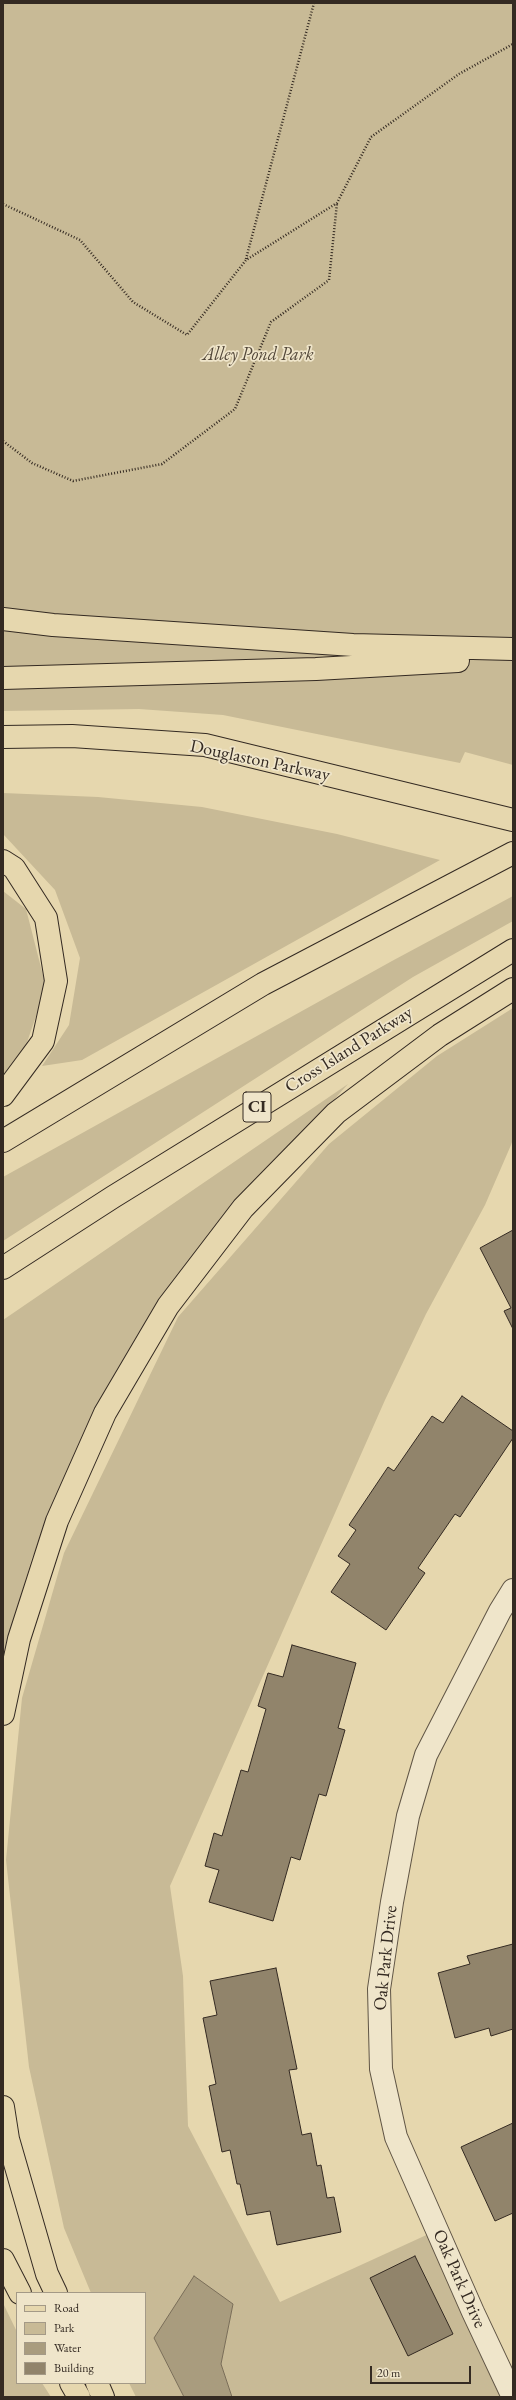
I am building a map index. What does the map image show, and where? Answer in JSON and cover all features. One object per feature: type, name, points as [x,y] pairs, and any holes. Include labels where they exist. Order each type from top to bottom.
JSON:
[{"type":"main road","points":[[3,619],[69,626],[353,645],[513,650]]},
{"type":"main road","points":[[3,678],[316,669],[513,657]]},
{"type":"main road","name":"Douglaston Parkway","points":[[3,737],[72,736],[205,745],[513,820]]},
{"type":"main road","points":[[3,1141],[263,984],[513,854]]},
{"type":"main road","points":[[3,861],[14,868],[46,918],[56,981],[43,1041],[3,1095]]},
{"type":"main road","name":"Cross Island Parkway","points":[[3,1268],[119,1192],[513,950]]},
{"type":"main road","points":[[3,1714],[18,1639],[57,1521],[105,1413],[168,1306],[243,1208],[336,1112],[440,1035],[513,989]]},
{"type":"main road","points":[[3,2108],[8,2139],[48,2274],[56,2292]]},
{"type":"main road","points":[[3,2260],[19,2292]]},
{"type":"main road","points":[[72,2384],[79,2397]]},
{"type":"main road","points":[[97,2384],[103,2397]]},
{"type":"street","name":"Oak Park Drive","points":[[513,1590],[500,1611],[426,1755],[408,1816],[392,1902],[379,1989],[381,2068],[396,2137],[513,2397]]},
{"type":"path","points":[[246,260],[314,3]]},
{"type":"path","points":[[3,441],[32,463],[73,481],[162,464],[235,409],[271,322],[329,280],[337,203],[371,137],[459,74],[513,44]]},
{"type":"path","points":[[3,204],[80,240],[133,302],[188,335],[246,260],[337,203]]},
{"type":"green space","name":"Alley Pond Park","points":[[3,3],[513,3],[513,765],[465,752],[460,763],[223,715],[139,709],[3,711]]},
{"type":"green space","points":[[3,793],[98,797],[202,807],[337,834],[440,860],[82,1060],[42,1066],[69,1025],[80,958],[55,890],[3,834]]},
{"type":"green space","points":[[3,891],[26,909],[46,987],[23,1054],[3,1077]]},
{"type":"green space","points":[[513,896],[513,921],[413,977],[3,1241],[3,1177],[392,961]]},
{"type":"green space","points":[[513,1008],[513,1139],[485,1205],[426,1314],[385,1400],[170,1886],[183,1976],[188,2126],[280,2302],[433,2232],[509,2397],[232,2397],[220,2364],[233,2304],[154,2338],[184,2397],[136,2397],[130,2384],[146,2384],[146,2292],[91,2292],[64,2228],[29,2067],[6,1860],[22,1698],[64,1553],[178,1317],[329,1144],[437,1056]]},
{"type":"green space","points":[[348,1084],[193,1257],[124,1360],[32,1558],[3,1656],[3,1320]]},
{"type":"green space","points":[[3,2303],[16,2330],[16,2384],[43,2384],[51,2397],[3,2397]]},
{"type":"water","points":[[194,2276],[233,2304],[221,2364],[232,2397],[184,2397],[154,2338]]},
{"type":"building","points":[[513,1230],[513,1329],[504,1311],[511,1308],[480,1248]]},
{"type":"building","points":[[462,1396],[513,1431],[513,1438],[460,1517],[455,1514],[418,1568],[425,1573],[386,1630],[331,1592],[350,1564],[338,1556],[356,1530],[349,1525],[388,1467],[394,1471],[432,1416],[443,1423]]},
{"type":"building","points":[[292,1645],[356,1663],[338,1728],[345,1730],[326,1796],[319,1794],[300,1860],[291,1857],[273,1921],[209,1902],[219,1870],[205,1866],[214,1833],[222,1836],[241,1770],[248,1772],[266,1709],[258,1706],[268,1673],[283,1677]]},
{"type":"building","points":[[513,1944],[513,2029],[491,2036],[489,2028],[455,2038],[438,1973],[470,1964],[467,1956]]},
{"type":"building","points":[[276,1968],[297,2069],[289,2070],[302,2135],[311,2133],[317,2166],[321,2165],[327,2198],[334,2197],[341,2232],[277,2245],[270,2211],[247,2215],[240,2184],[237,2184],[230,2150],[222,2152],[209,2086],[216,2084],[203,2018],[217,2015],[210,1981]]},
{"type":"building","points":[[513,2123],[513,2213],[495,2221],[461,2147]]},
{"type":"building","points":[[415,2256],[453,2334],[408,2356],[370,2278]]}]
